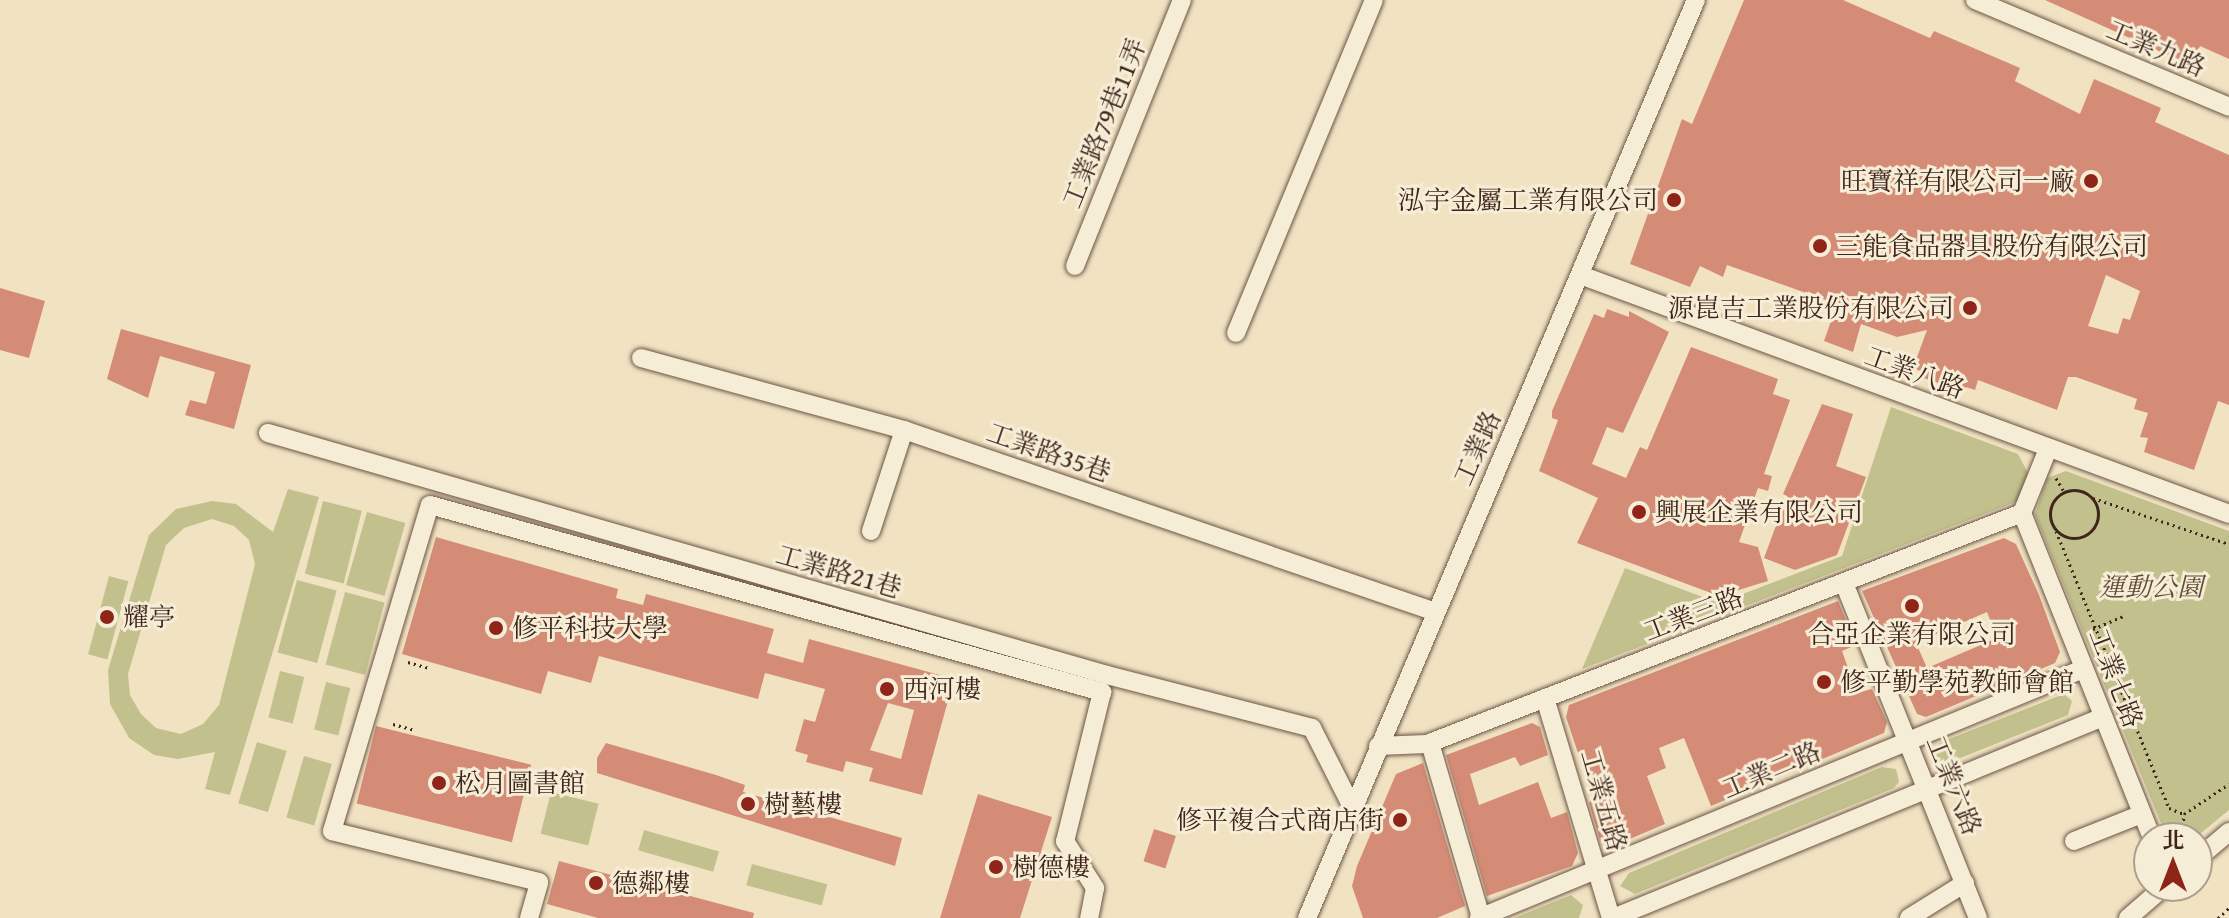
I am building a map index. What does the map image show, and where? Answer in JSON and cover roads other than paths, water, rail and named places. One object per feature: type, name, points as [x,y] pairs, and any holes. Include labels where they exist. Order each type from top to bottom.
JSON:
[{"type":"street","name":"工業路79巷11弄","points":[[1075,266],[1182,0]]},
{"type":"street","points":[[1236,333],[1374,0]]},
{"type":"street","name":"工業路","points":[[1307,918],[1378,746],[1583,276],[1696,0]]},
{"type":"street","name":"工業九路","points":[[1975,0],[2229,107]]},
{"type":"street","name":"工業八路","points":[[1583,276],[2229,514]]},
{"type":"street","name":"工業路35巷","points":[[641,358],[904,430],[1436,612]]},
{"type":"street","points":[[871,531],[904,430]]},
{"type":"street","name":"工業路21巷","points":[[268,433],[1105,683],[1312,728],[1352,807]]},
{"type":"street","points":[[2022,513],[2048,449]]},
{"type":"street","points":[[529,918],[539,882],[332,831],[430,505],[1105,683],[1065,841],[1095,888],[1089,918]]},
{"type":"street","name":"工業三路","points":[[1378,746],[1430,743],[2022,513]]},
{"type":"street","name":"工業七路","points":[[2022,513],[2145,822]]},
{"type":"street","name":"工業六路","points":[[1844,583],[1978,918]]},
{"type":"street","name":"工業二路","points":[[1480,918],[2083,669]]},
{"type":"street","name":"工業五路","points":[[1545,698],[1612,918]]},
{"type":"street","points":[[1612,918],[2103,717]]},
{"type":"street","points":[[1430,743],[1480,918]]},
{"type":"street","points":[[2074,841],[2142,814]]},
{"type":"street","points":[[2213,846],[2229,832]]},
{"type":"street","points":[[1909,918],[1965,883]]},
{"type":"street","points":[[2128,918],[2146,902]]},
{"type":"place","name":"旺寶祥有限公司一廠","points":[[2091,181]]},
{"type":"place","name":"泓宇金屬工業有限公司","points":[[1674,200]]},
{"type":"place","name":"三能食品器具股份有限公司","points":[[1820,246]]},
{"type":"place","name":"源崑吉工業股份有限公司","points":[[1970,308]]},
{"type":"place","name":"興展企業有限公司","points":[[1639,512]]},
{"type":"place","name":"合亞企業有限公司","points":[[1912,606]]},
{"type":"place","name":"耀亭","points":[[107,617]]},
{"type":"place","name":"修平科技大學","points":[[496,628]]},
{"type":"place","name":"修平勤學苑教師會館","points":[[1824,682]]},
{"type":"place","name":"西河樓","points":[[887,689]]},
{"type":"place","name":"松月圖書館","points":[[439,783]]},
{"type":"place","name":"樹藝樓","points":[[748,804]]},
{"type":"place","name":"修平複合式商店街","points":[[1400,820]]},
{"type":"place","name":"樹德樓","points":[[996,867]]},
{"type":"place","name":"德鄰樓","points":[[596,883]]},
{"type":"park label","name":"運動公園","points":[[2151,587]]}]
